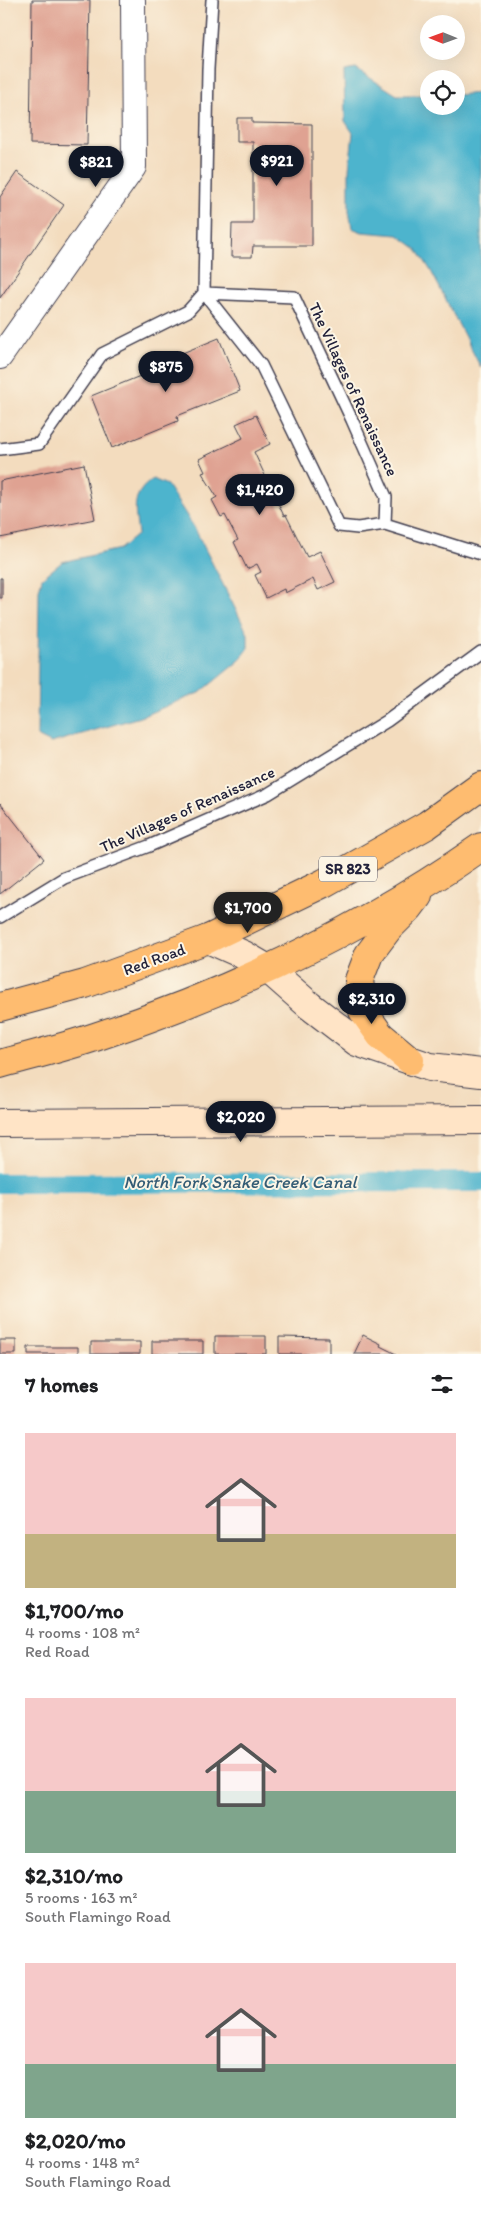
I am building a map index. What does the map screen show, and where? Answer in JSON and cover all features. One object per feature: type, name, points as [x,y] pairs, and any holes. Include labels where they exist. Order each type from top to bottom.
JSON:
[{"type":"highway","name":"Red Road","points":[[0,1007],[85,984],[208,939],[333,878],[427,825],[481,786]]},
{"type":"highway","points":[[0,1064],[105,1034],[155,1016],[268,970],[355,925],[481,847]]},
{"type":"highway","points":[[410,1060],[380,1035],[363,1011],[359,980],[369,954],[388,929],[409,908],[428,881]]},
{"type":"main road","points":[[208,939],[244,955],[268,970],[310,1006],[357,1042],[430,1067],[481,1073]]},
{"type":"main road","points":[[0,1123],[481,1120]]},
{"type":"street","points":[[0,357],[134,167],[133,0]]},
{"type":"lane","points":[[213,1],[208,69],[204,293],[261,365],[339,526],[358,528],[384,524],[481,554]]},
{"type":"lane","points":[[0,449],[39,444],[102,354],[188,311],[204,293]]},
{"type":"lane","name":"The Villages of Renaissance","points":[[204,293],[294,297],[386,497],[384,524]]},
{"type":"lane","name":"The Villages of Renaissance","points":[[0,917],[64,878],[149,846],[268,794],[387,721],[481,652]]},
{"type":"water","points":[[356,69],[397,95],[420,95],[420,115],[465,115],[465,94],[481,93],[481,368],[431,271],[417,249],[398,235],[362,232],[352,228],[349,211],[349,170],[353,133],[345,121],[344,71]]},
{"type":"water","points":[[153,479],[167,485],[194,527],[248,634],[248,649],[240,660],[201,692],[140,717],[51,743],[37,736],[39,590],[42,578],[62,562],[120,549],[138,534],[135,510],[137,497]]},
{"type":"building","points":[[32,0],[90,0],[87,145],[30,144]]},
{"type":"building","points":[[237,118],[252,118],[252,123],[312,124],[312,246],[253,246],[252,257],[231,257],[232,224],[253,224],[253,142],[237,142]]},
{"type":"building","points":[[17,172],[64,205],[0,298],[0,197]]},
{"type":"building","points":[[219,338],[240,391],[177,416],[178,421],[112,448],[91,396],[155,370],[153,365]]},
{"type":"building","points":[[256,415],[270,444],[254,452],[284,516],[286,515],[307,557],[320,551],[335,582],[318,590],[313,579],[285,593],[284,589],[266,598],[255,575],[261,572],[257,564],[247,569],[234,542],[238,540],[225,515],[221,517],[212,500],[217,497],[202,473],[205,472],[199,459],[243,438],[236,424]]},
{"type":"building","points":[[84,464],[95,519],[0,538],[0,481]]},
{"type":"building","points":[[0,578],[2,578],[2,598],[0,598]]},
{"type":"building","points":[[0,803],[44,859],[0,894]]},
{"type":"building","points":[[363,1335],[381,1344],[380,1346],[396,1354],[354,1354]]},
{"type":"building","points":[[215,1336],[266,1336],[266,1354],[215,1354]]},
{"type":"building","points":[[279,1337],[329,1338],[329,1354],[279,1354]]},
{"type":"building","points":[[0,1340],[16,1340],[16,1354],[0,1354]]},
{"type":"building","points":[[152,1341],[203,1341],[203,1354],[152,1354]]},
{"type":"building","points":[[91,1342],[140,1342],[140,1354],[91,1354]]},
{"type":"building","points":[[28,1347],[78,1347],[78,1354],[28,1354]]},
{"type":"waterway","name":"North Fork Snake Creek Canal","points":[[0,1183],[481,1182]]}]
